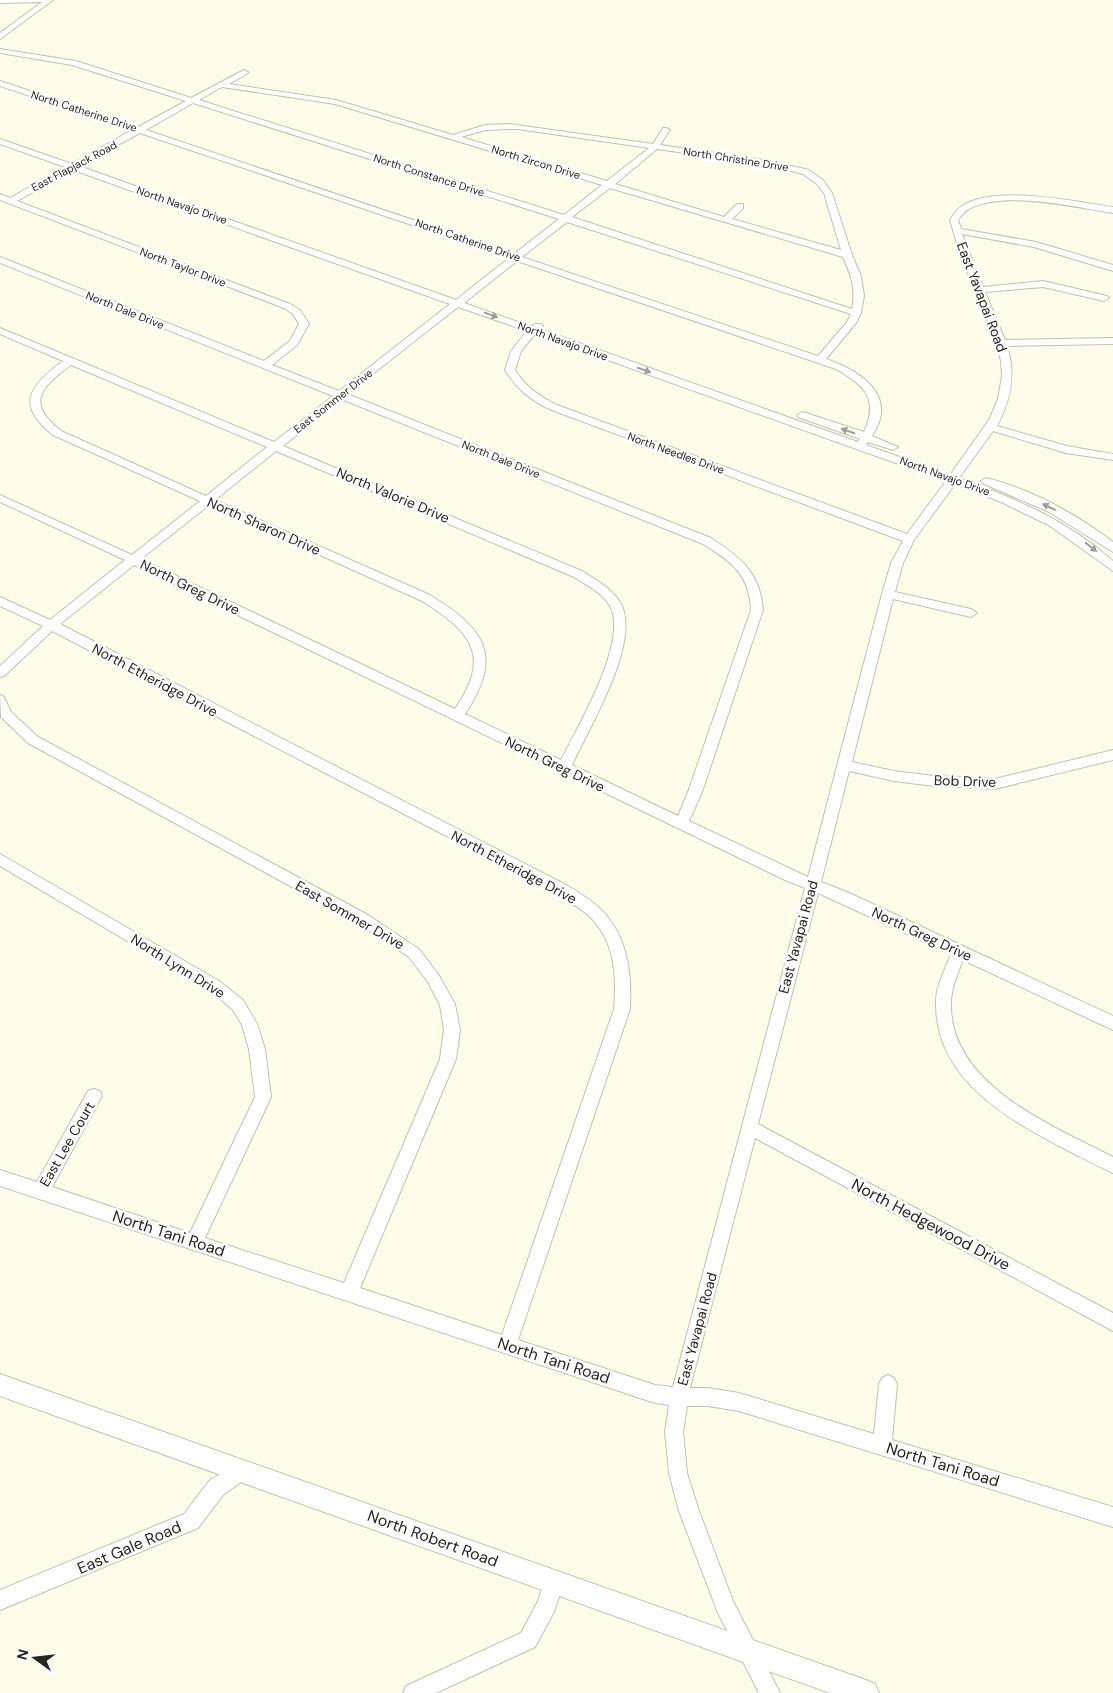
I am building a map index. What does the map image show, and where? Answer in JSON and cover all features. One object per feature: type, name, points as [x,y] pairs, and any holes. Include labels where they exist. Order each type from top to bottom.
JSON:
[{"type":"main road","name":"North Robert Road","points":[[0,1385],[866,1693]]},
{"type":"street","points":[[0,1],[48,0]]},
{"type":"street","points":[[0,37],[48,0]]},
{"type":"street","name":"North Constance Drive","points":[[0,51],[72,63],[194,100],[856,313]]},
{"type":"street","name":"East Flapjack Road","points":[[10,201],[244,72]]},
{"type":"street","name":"North Catherine Drive","points":[[0,83],[821,359],[854,374],[866,386],[875,400],[878,413],[873,427],[863,442]]},
{"type":"street","name":"North Zircon Drive","points":[[222,85],[336,102],[847,255]]},
{"type":"street","name":"North Christine Drive","points":[[455,137],[472,129],[502,125],[770,163],[806,172],[820,182],[828,193],[847,255],[856,276],[859,296],[856,313],[851,323],[821,359]]},
{"type":"street","name":"East Sommer Drive","points":[[0,673],[51,625],[655,147],[666,130]]},
{"type":"street","name":"North Navajo Drive","points":[[0,133],[82,161],[537,327],[957,475],[1027,496],[1061,512],[1092,531],[1113,548]]},
{"type":"street","name":"North Navajo Drive","points":[[0,141],[462,300]]},
{"type":"street","name":"North Taylor Drive","points":[[0,197],[287,306],[297,312],[304,324],[302,335],[292,346],[265,365]]},
{"type":"street","name":"East Yavapai Road","points":[[770,1693],[725,1606],[689,1511],[678,1473],[674,1432],[679,1398],[897,564],[909,539],[991,426],[1001,408],[1006,389],[1008,369],[1002,343],[956,231],[954,220],[956,213],[964,206],[979,200],[996,197],[1017,197],[1113,210]]},
{"type":"street","points":[[726,220],[740,206]]},
{"type":"street","points":[[956,231],[1040,245],[1113,268]]},
{"type":"street","name":"North Dale Drive","points":[[0,260],[708,541],[732,557],[746,571],[757,593],[757,610],[695,792],[681,824]]},
{"type":"street","points":[[980,290],[1026,284],[1053,285],[1104,298]]},
{"type":"street","name":"North Needles Drive","points":[[537,327],[514,353],[510,370],[517,383],[530,396],[553,407],[909,539]]},
{"type":"street","name":"North Valorie Drive","points":[[0,331],[578,574],[602,590],[615,604],[621,622],[620,644],[612,669],[564,768]]},
{"type":"street","points":[[1002,343],[1113,341]]},
{"type":"street","name":"North Sharon Drive","points":[[71,360],[42,384],[34,400],[35,414],[44,425],[57,433],[426,598],[447,611],[465,626],[479,646],[481,667],[474,688],[457,716]]},
{"type":"street","points":[[991,426],[1066,450],[1095,456],[1113,457]]},
{"type":"street","name":"North Navajo Drive","points":[[957,475],[1050,520],[1077,536],[1113,567]]},
{"type":"street","name":"North Greg Drive","points":[[0,498],[134,560],[790,876],[812,884],[1113,1023]]},
{"type":"street","points":[[888,594],[971,612]]},
{"type":"street","name":"North Etheridge Drive","points":[[0,601],[51,625],[563,890],[593,911],[608,929],[620,952],[624,982],[622,1009],[507,1345]]},
{"type":"street","name":"East Sommer Drive","points":[[0,700],[5,714],[33,740],[363,920],[414,953],[433,978],[447,1004],[452,1030],[448,1060],[349,1293]]},
{"type":"street","name":"Bob Drive","points":[[844,765],[926,780],[963,784],[995,784],[1113,755]]},
{"type":"street","name":"North Lynn Drive","points":[[0,859],[214,985],[239,1006],[252,1031],[262,1077],[263,1097],[196,1241]]},
{"type":"street","points":[[959,951],[943,1003],[946,1034],[960,1064],[981,1087],[1009,1109],[1113,1165]]},
{"type":"street","name":"East Lee Court","points":[[40,1192],[94,1096]]},
{"type":"street","name":"North Hedgewood Drive","points":[[749,1127],[1113,1322]]},
{"type":"street","name":"North Tani Road","points":[[0,1178],[196,1241],[655,1394],[679,1398],[708,1396],[739,1402],[882,1444],[1113,1517]]},
{"type":"street","points":[[882,1444],[888,1384]]},
{"type":"street","name":"East Gale Road","points":[[0,1600],[190,1521],[216,1488],[241,1470]]},
{"type":"street","points":[[413,1693],[528,1640],[547,1605],[554,1581]]}]
